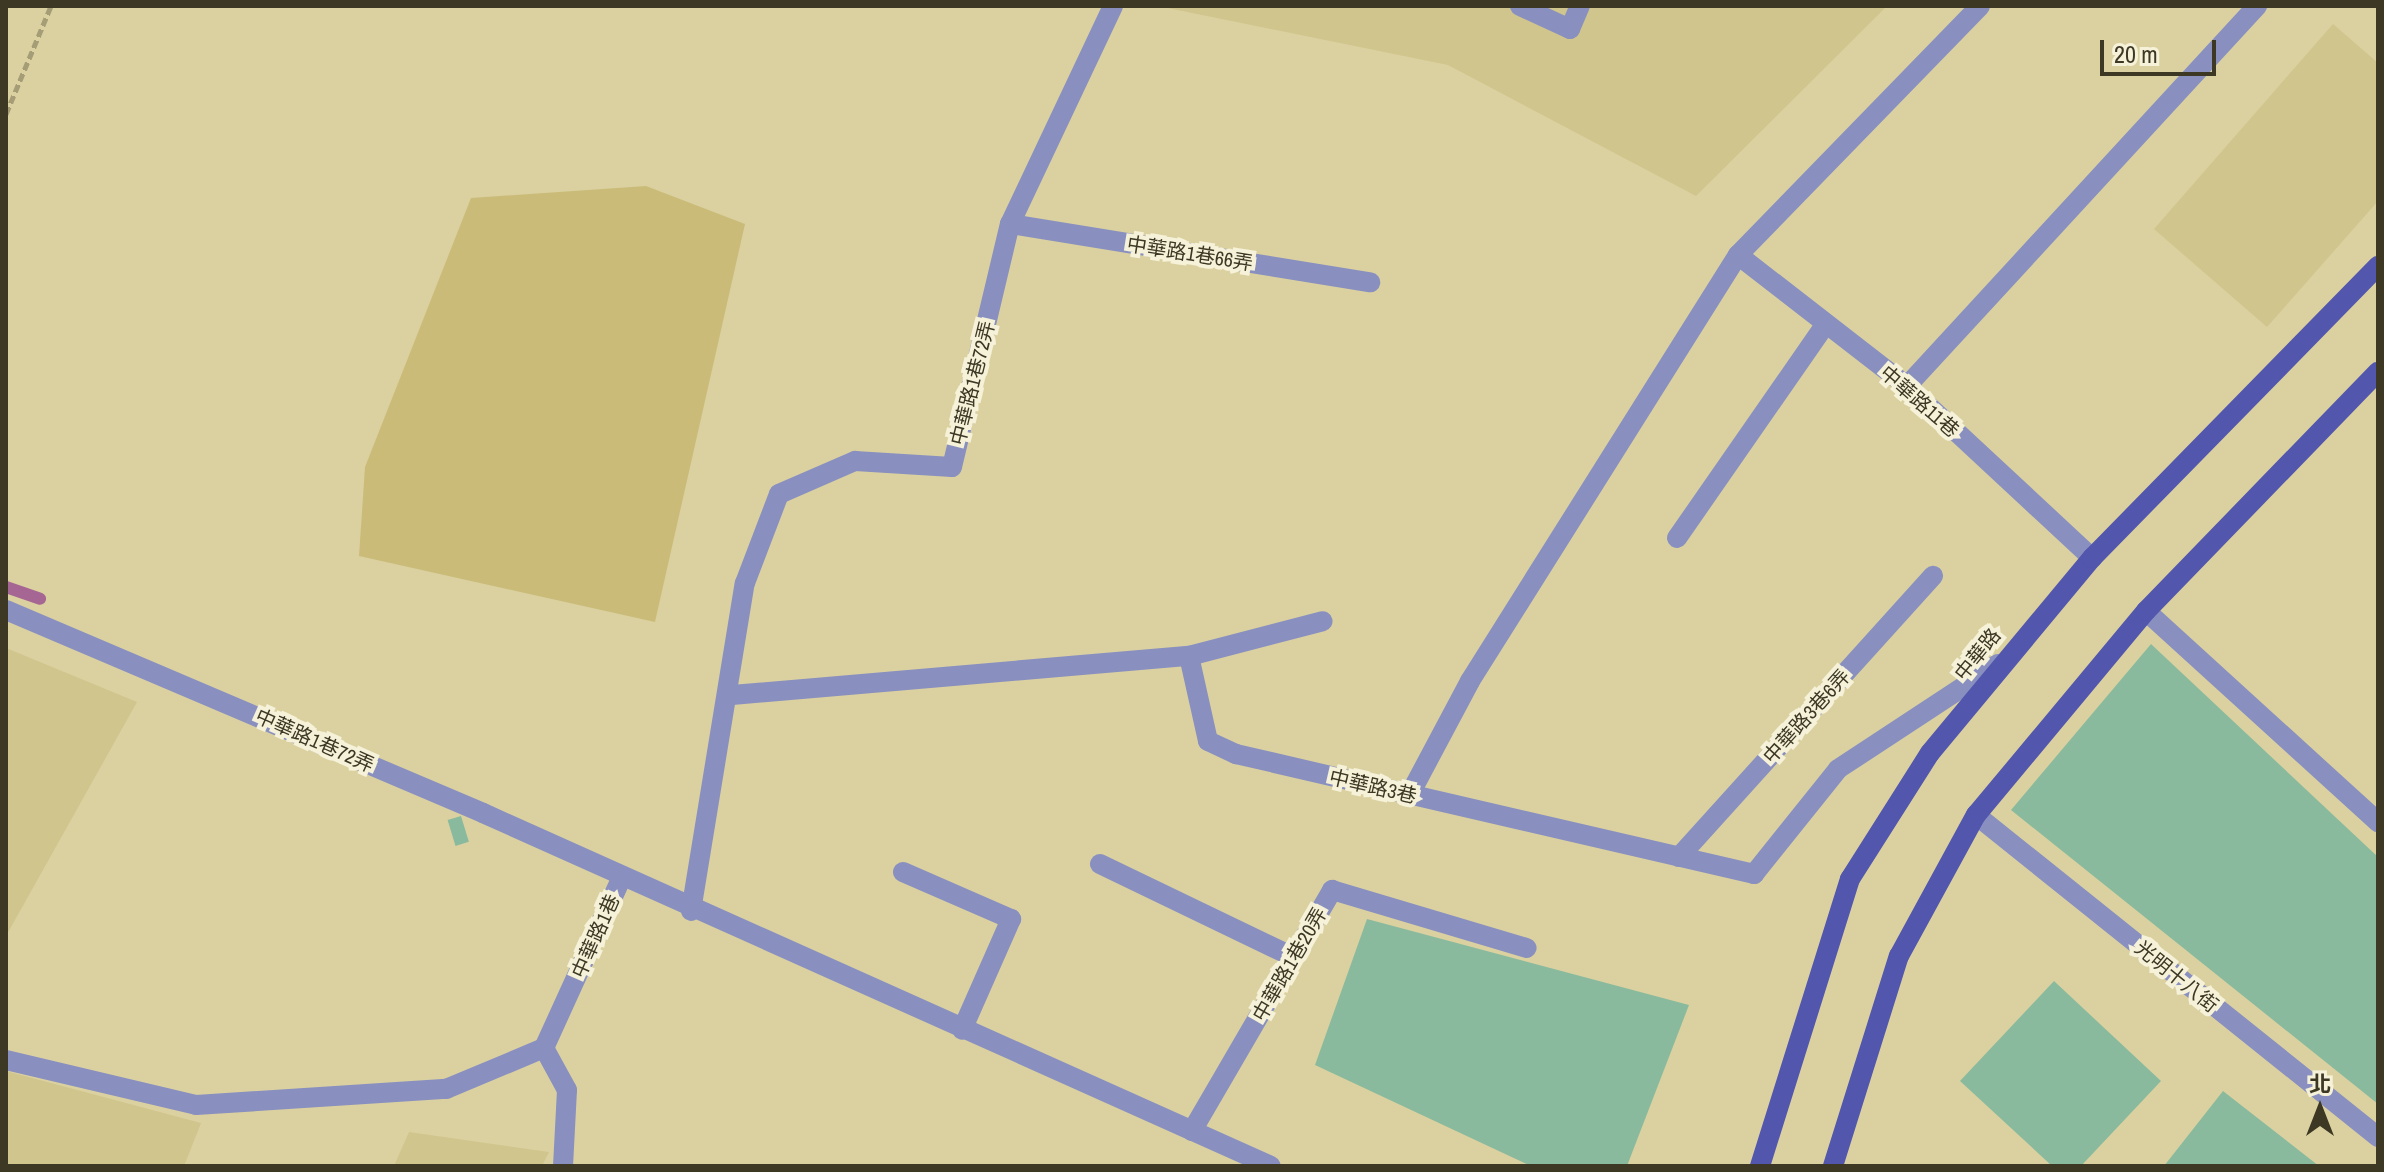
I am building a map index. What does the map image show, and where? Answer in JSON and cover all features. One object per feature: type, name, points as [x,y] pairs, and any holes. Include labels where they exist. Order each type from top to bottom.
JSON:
[{"type":"main road","name":"中華路","points":[[1760,1166],[1850,879],[1998,664],[2092,558],[2378,266]]},
{"type":"main road","points":[[1833,1166],[1899,956],[1976,815],[2146,611],[2378,372]]},
{"type":"street","name":"中華路1巷72弄","points":[[691,911],[732,695],[745,583],[779,494],[855,461],[952,467],[1010,224],[1113,6]]},
{"type":"street","points":[[1520,6],[1570,29],[1580,6]]},
{"type":"street","points":[[1410,794],[1470,681],[1738,255],[1980,6]]},
{"type":"street","points":[[1907,386],[2257,6]]},
{"type":"street","name":"中華路1巷66弄","points":[[1010,224],[1370,282]]},
{"type":"street","name":"中華路11巷","points":[[1738,255],[1907,386],[2092,558]]},
{"type":"street","points":[[1677,538],[1825,325]]},
{"type":"street","name":"中華路3巷6弄","points":[[1679,857],[1933,576]]},
{"type":"street","name":"中華路1巷72弄","points":[[6,610],[469,807],[620,881]]},
{"type":"street","points":[[2146,611],[2378,822]]},
{"type":"street","points":[[732,695],[1189,656],[1323,621]]},
{"type":"street","name":"中華路3巷","points":[[1189,656],[1208,741],[1410,794],[1754,874],[1838,769],[1998,664]]},
{"type":"street","name":"光明十八街","points":[[1976,815],[2378,1137]]},
{"type":"street","points":[[1100,864],[1293,957]]},
{"type":"street","points":[[903,872],[1011,919],[962,1030]]},
{"type":"street","name":"中華路1巷","points":[[544,1048],[620,881],[1271,1166]]},
{"type":"street","name":"中華路1巷20弄","points":[[1192,1131],[1332,890],[1527,948]]},
{"type":"street","points":[[6,1060],[196,1105],[446,1089],[544,1048],[567,1090],[563,1166]]},
{"type":"path","points":[[6,114],[51,6]]},
{"type":"shaded area","points":[[1158,6],[1887,6],[1696,196],[1448,65]]},
{"type":"shaded area","points":[[2333,24],[2378,63],[2378,201],[2267,327],[2154,229]]},
{"type":"shaded area","points":[[646,186],[745,224],[655,622],[359,556],[365,467],[471,198]]},
{"type":"shaded area","points":[[6,648],[137,702],[6,936]]},
{"type":"shaded area","points":[[6,1071],[201,1123],[184,1166],[6,1166]]},
{"type":"shaded area","points":[[409,1132],[549,1152],[542,1166],[394,1166]]},
{"type":"building","points":[[2151,644],[2378,857],[2378,1104],[2011,810]]},
{"type":"building","points":[[461,816],[469,842],[456,846],[448,820]]},
{"type":"building","points":[[1367,919],[1689,1005],[1627,1166],[1531,1166],[1315,1065]]},
{"type":"building","points":[[2054,981],[2161,1081],[2081,1166],[2052,1166],[1960,1081]]},
{"type":"building","points":[[2223,1091],[2319,1166],[2164,1166]]},
{"type":"waterway","points":[[6,587],[40,599]]}]
